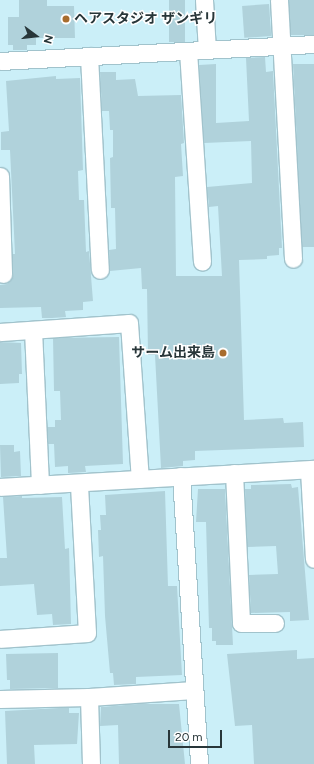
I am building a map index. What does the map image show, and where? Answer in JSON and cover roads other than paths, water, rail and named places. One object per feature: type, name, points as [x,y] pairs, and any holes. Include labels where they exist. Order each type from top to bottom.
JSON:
[{"type":"street","points":[[204,0],[207,50]]},
{"type":"street","points":[[279,0],[293,259]]},
{"type":"street","points":[[0,61],[314,44]]},
{"type":"street","points":[[188,51],[202,262]]},
{"type":"street","points":[[89,56],[100,270]]},
{"type":"street","points":[[0,176],[3,274]]},
{"type":"street","points":[[0,332],[129,323],[140,479]]},
{"type":"street","points":[[33,330],[40,485]]},
{"type":"street","points":[[0,487],[312,470],[314,559]]},
{"type":"street","points":[[234,474],[241,623],[275,622]]},
{"type":"street","points":[[181,476],[199,764]]},
{"type":"street","points":[[0,639],[87,633],[79,483]]},
{"type":"street","points":[[0,699],[88,697],[194,690]]},
{"type":"street","points":[[88,697],[91,764]]},
{"type":"place","name":"ヘアスタジオ ザンギリ","points":[[66,19]]},
{"type":"place","name":"サーム出来島","points":[[223,353]]}]
